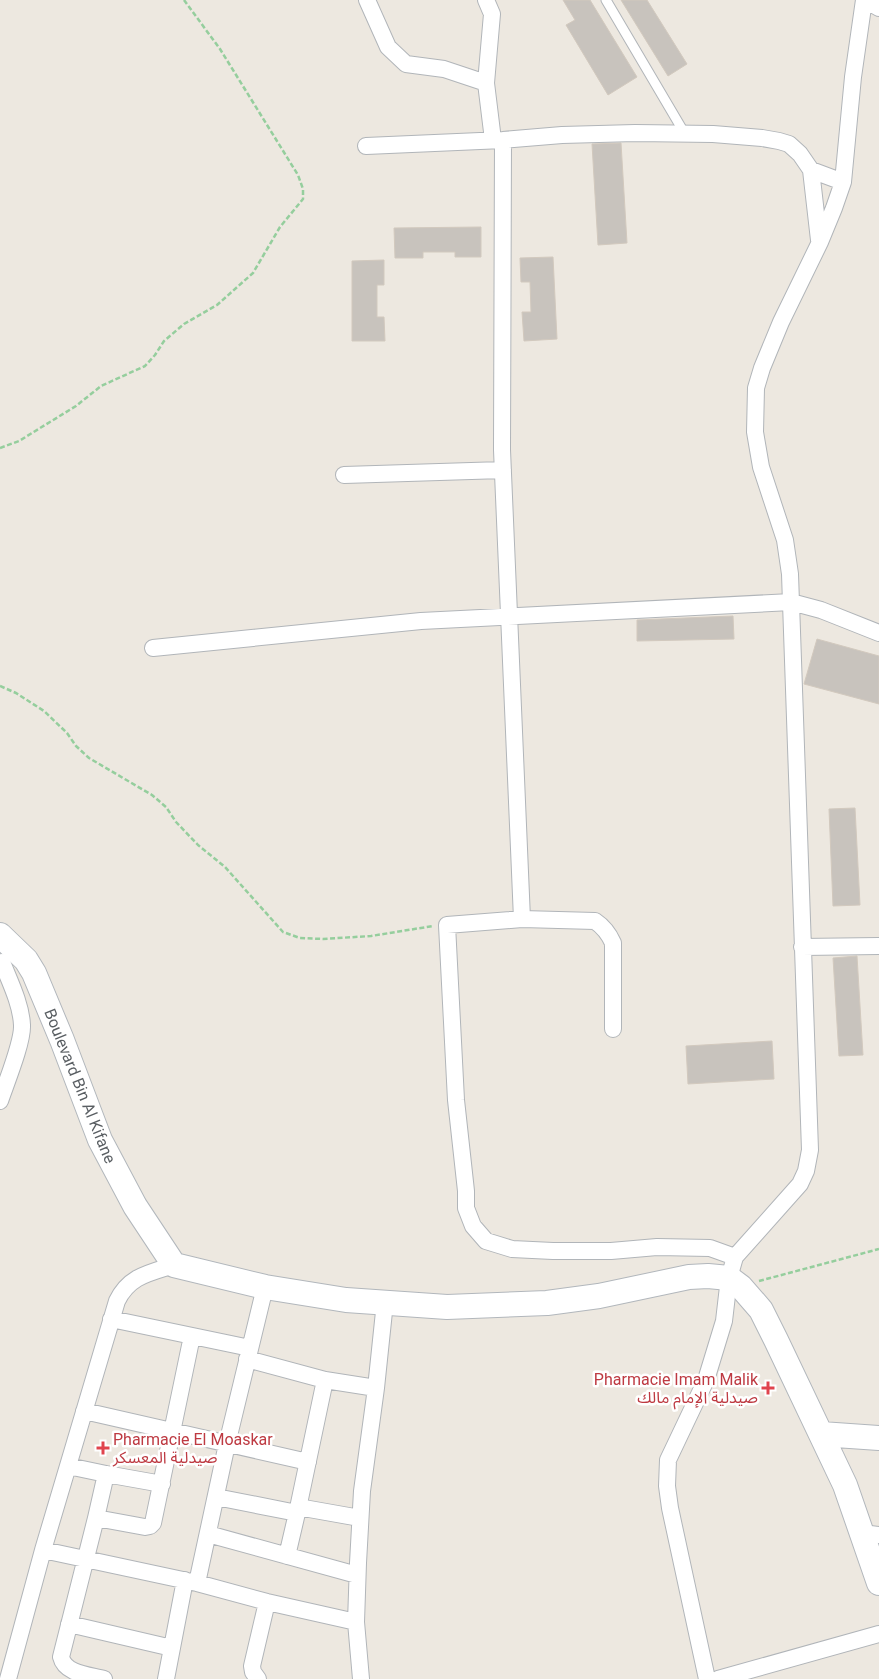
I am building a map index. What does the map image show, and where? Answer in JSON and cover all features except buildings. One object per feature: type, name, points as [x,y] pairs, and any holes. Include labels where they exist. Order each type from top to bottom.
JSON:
[{"type":"street","points":[[367,0],[388,47],[406,64],[444,69],[486,84]]},
{"type":"street","points":[[486,0],[492,14],[486,84],[498,140],[503,470],[522,918]]},
{"type":"street","points":[[707,1679],[670,1508],[668,1460],[706,1380],[724,1321],[735,1274],[800,1184],[806,1171],[810,1150],[790,574],[786,540],[761,467],[755,432],[756,388],[781,322],[820,242],[843,182],[853,77],[865,0],[879,8]]},
{"type":"street","points":[[366,146],[562,135],[685,134],[762,138],[779,141],[789,144],[800,154],[811,170],[820,242]]},
{"type":"street","points":[[811,170],[843,182]]},
{"type":"street","points":[[344,475],[503,470]]},
{"type":"street","points":[[153,648],[421,621],[510,618],[582,612],[791,602],[821,610],[879,634]]},
{"type":"street","points":[[613,1030],[613,943],[609,935],[595,921],[522,918],[447,925],[456,1100],[466,1190],[466,1208],[474,1226],[486,1242],[512,1250],[611,1251],[685,1247],[710,1248],[735,1274],[761,1310],[845,1485],[871,1534],[879,1583]]},
{"type":"street","name":"Boulevard Bin Al Kifane","points":[[0,935],[7,959],[34,973],[100,1140],[135,1206],[174,1265]]},
{"type":"street","points":[[802,947],[879,946]]},
{"type":"street","points":[[0,1100],[20,1042],[23,1027],[7,959]]},
{"type":"street","points":[[8,1679],[42,1550],[111,1319],[122,1291],[138,1278],[174,1265],[265,1287],[346,1300],[447,1307],[547,1303],[598,1296],[689,1277],[735,1274]]},
{"type":"street","points":[[166,1679],[172,1648],[191,1582],[208,1534],[227,1444],[265,1287]]},
{"type":"street","points":[[361,1679],[356,1622],[360,1518],[385,1302]]},
{"type":"street","points":[[111,1319],[192,1336],[325,1380],[376,1388]]},
{"type":"street","points":[[96,1518],[145,1528],[153,1523],[192,1336]]},
{"type":"street","points":[[287,1556],[325,1380]]},
{"type":"street","points":[[84,1411],[308,1462]]},
{"type":"street","points":[[821,1434],[879,1438]]},
{"type":"street","points":[[68,1466],[162,1484]]},
{"type":"street","points":[[104,1679],[69,1669],[62,1662],[61,1656],[106,1474]]},
{"type":"street","points":[[216,1497],[360,1518]]},
{"type":"street","points":[[208,1534],[357,1575]]},
{"type":"street","points":[[42,1550],[191,1582],[267,1602],[356,1622]]},
{"type":"street","points":[[258,1679],[253,1672],[252,1666],[267,1602]]},
{"type":"street","points":[[69,1624],[172,1648]]},
{"type":"street","points":[[718,1679],[879,1634]]},
{"type":"lane","points":[[606,0],[685,134]]},
{"type":"path","points":[[0,448],[19,441],[76,406],[101,386],[145,366],[164,341],[184,324],[217,305],[253,273],[280,227],[304,199],[298,175],[220,49],[184,0]]},
{"type":"path","points":[[0,686],[16,693],[44,711],[89,758],[152,795],[166,807],[176,822],[198,845],[225,867],[283,932],[300,938],[323,939],[371,936],[447,925]]},
{"type":"path","points":[[735,1274],[778,1275],[879,1249]]},
{"type":"place","name":"Pharmacie Imam Malik صيدلية الإمام مالك","points":[[768,1388]]},
{"type":"place","name":"Pharmacie El Moaskar صيدلية المعسكر","points":[[103,1448]]}]
